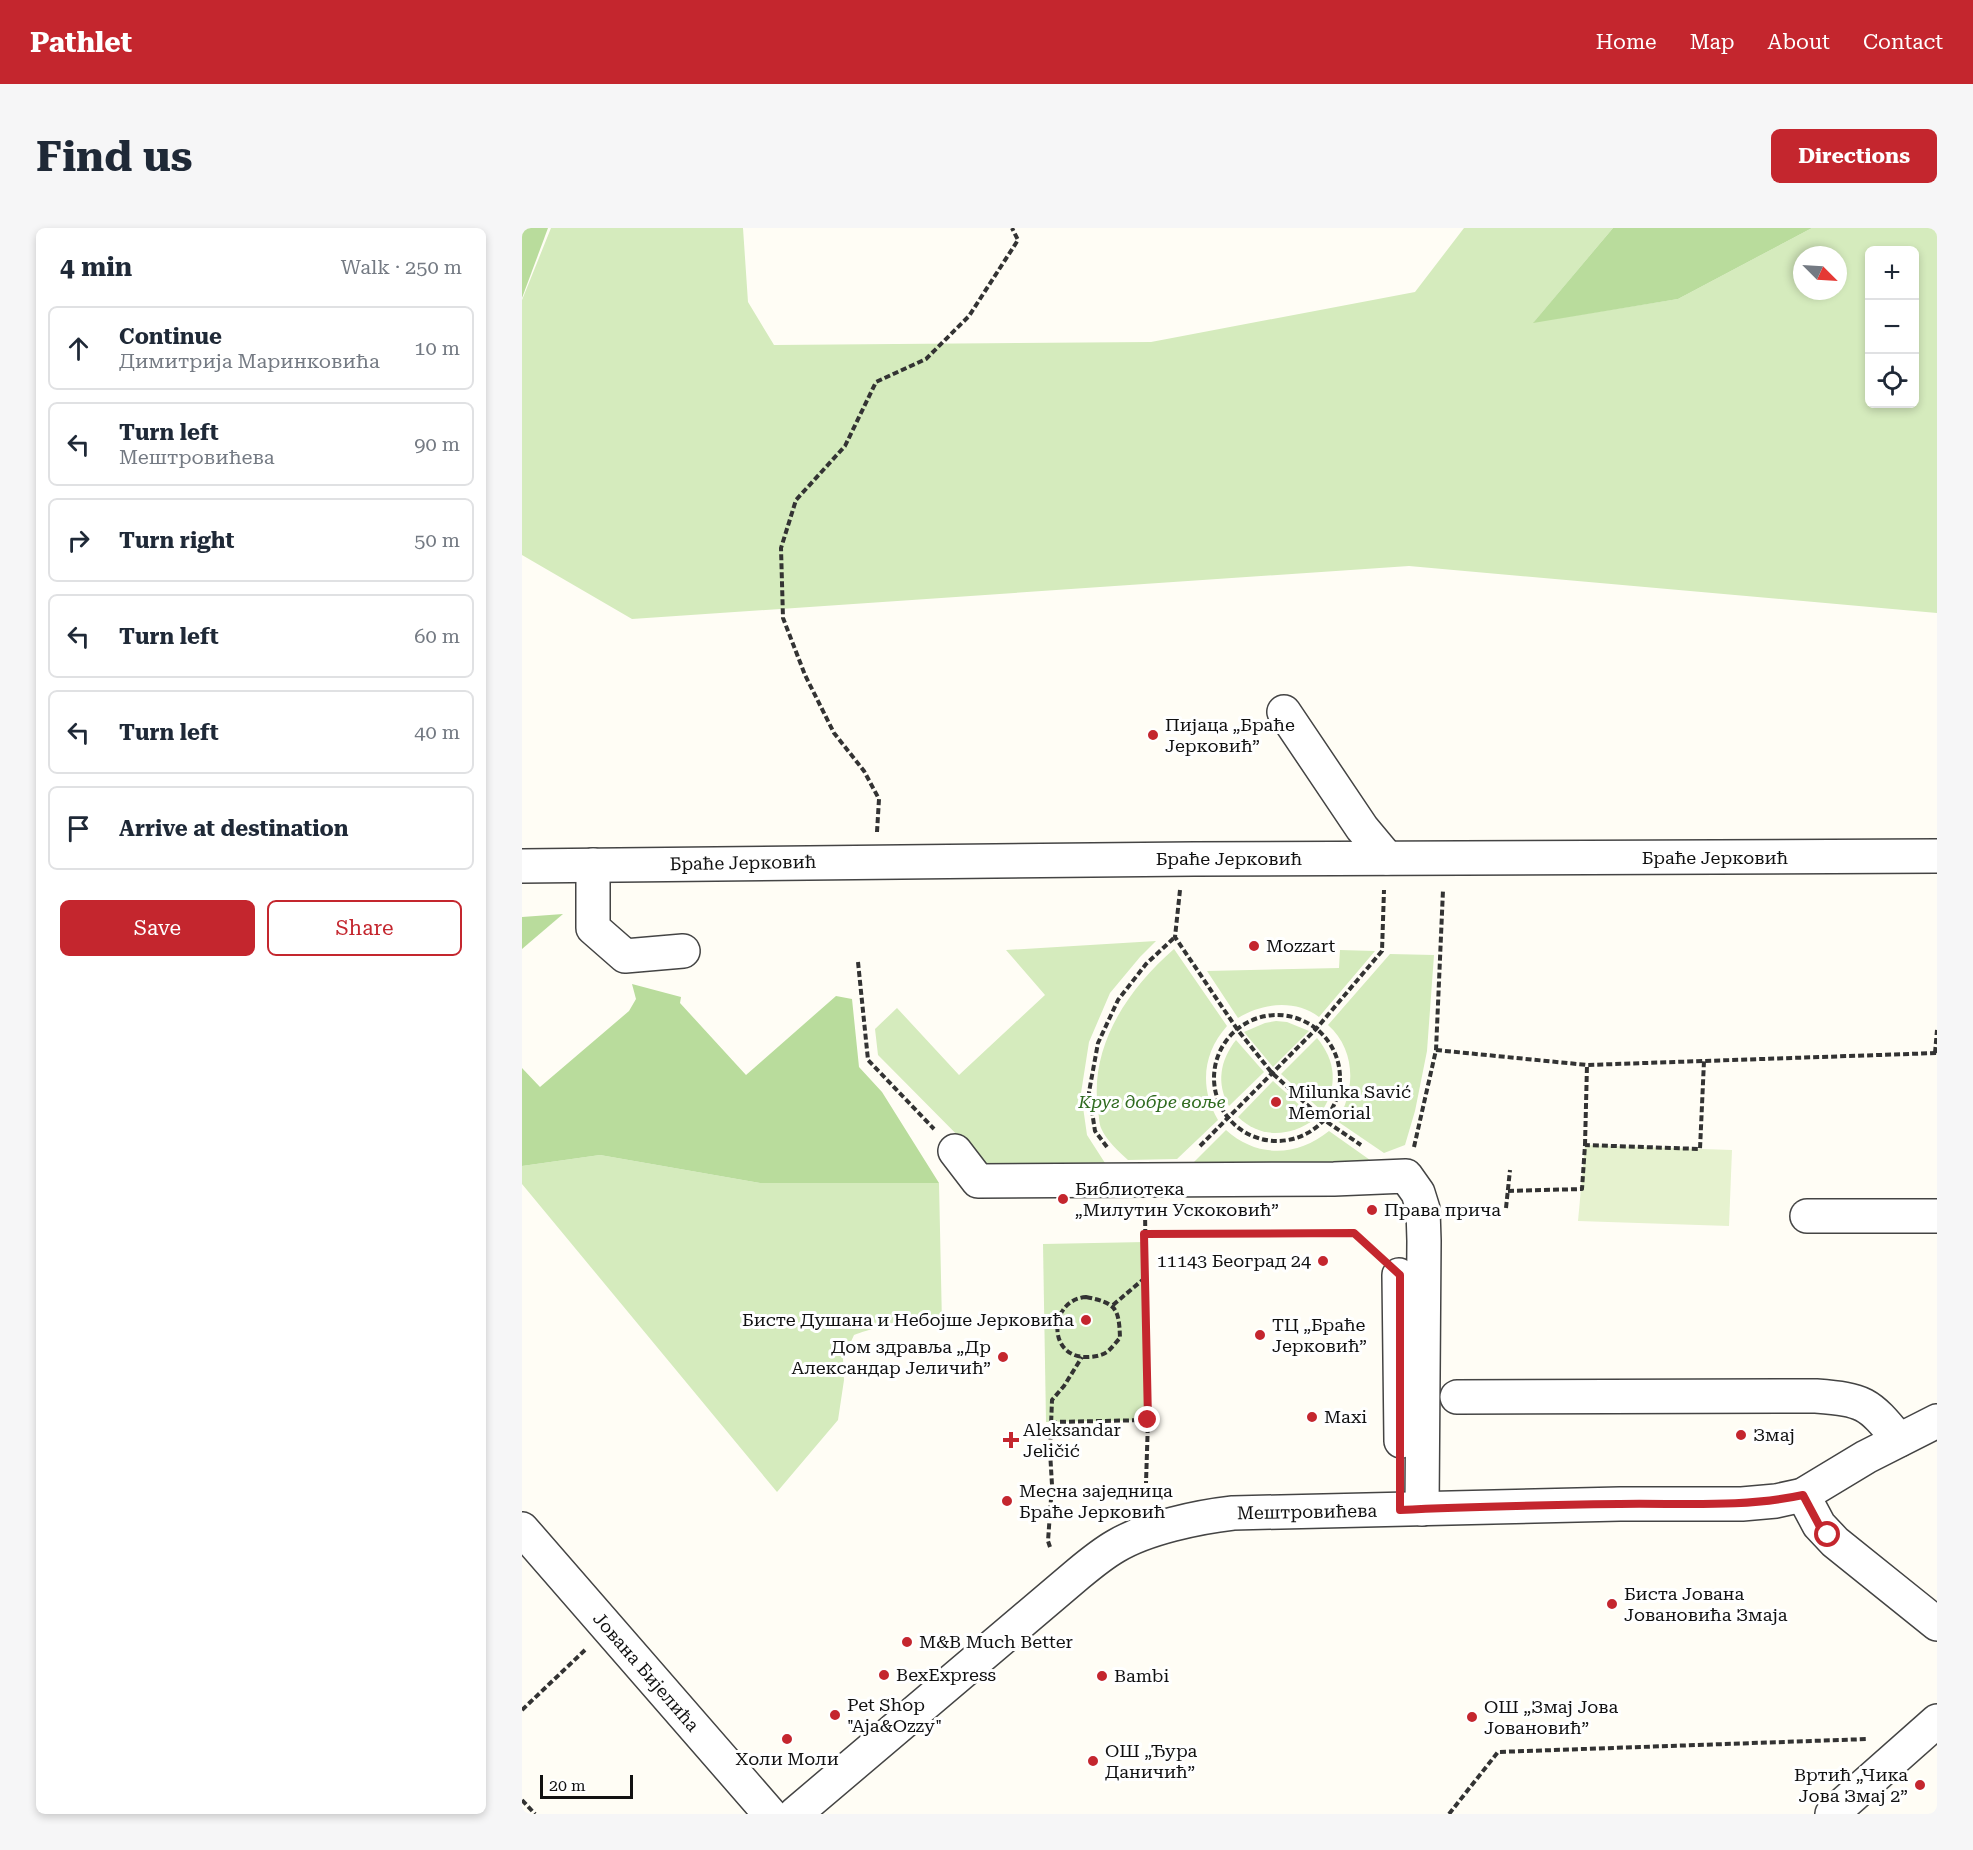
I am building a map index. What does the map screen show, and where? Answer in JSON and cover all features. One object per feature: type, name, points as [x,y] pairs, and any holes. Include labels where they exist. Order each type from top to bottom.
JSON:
[{"type":"street","points":[[1284,712],[1362,828],[1386,871]]},
{"type":"street","name":"Браће Јерковић","points":[[522,866],[1386,871],[1937,856]]},
{"type":"street","points":[[593,865],[593,928],[625,956],[683,951]]},
{"type":"street","points":[[955,1151],[978,1180],[1334,1179],[1406,1176],[1418,1193],[1423,1209],[1424,1241],[1411,1509]]},
{"type":"street","points":[[1807,1216],[1937,1216]]},
{"type":"street","points":[[1400,1275],[1411,1509]]},
{"type":"street","points":[[1457,1397],[1815,1396],[1849,1399],[1865,1405],[1880,1416],[1899,1440]]},
{"type":"street","name":"Мештровићева","points":[[795,1814],[1078,1574],[1117,1545],[1134,1537],[1213,1516],[1233,1514],[1620,1504],[1742,1504],[1776,1501],[1803,1495],[1937,1421]]},
{"type":"street","points":[[1803,1495],[1819,1525],[1835,1542],[1937,1624]]},
{"type":"street","name":"Јована Бијелића","points":[[522,1529],[770,1814]]},
{"type":"street","points":[[1832,1814],[1937,1721]]},
{"type":"path","points":[[877,833],[879,799],[864,771],[834,733],[805,675],[783,618],[781,548],[796,501],[845,446],[876,382],[926,359],[969,316],[1018,240],[1012,228]]},
{"type":"path","points":[[1168,1179],[1316,1029],[1382,951],[1386,871]]},
{"type":"path","points":[[1422,1113],[1436,1050],[1444,884]]},
{"type":"path","points":[[1133,1179],[1095,1131],[1089,1092],[1098,1043],[1118,1000],[1146,964],[1175,937],[1181,887]]},
{"type":"path","points":[[1175,937],[1237,1029],[1272,1073],[1324,1120]]},
{"type":"path","points":[[858,962],[868,1060],[955,1151]]},
{"type":"path","points":[[1283,1015],[1299,1019],[1316,1029],[1332,1047],[1340,1074],[1335,1101],[1324,1120],[1304,1135],[1289,1140],[1272,1141],[1241,1130],[1228,1118],[1220,1105],[1215,1089],[1215,1073],[1222,1049],[1237,1029],[1266,1016],[1283,1015]]},
{"type":"path","points":[[1436,1050],[1587,1065],[1936,1053],[1937,1030]]},
{"type":"path","points":[[1585,1145],[1700,1149],[1704,1061]]},
{"type":"path","points":[[1508,1191],[1582,1189],[1587,1065]]},
{"type":"path","points":[[1506,1208],[1510,1170]]},
{"type":"path","points":[[1146,1483],[1148,1420],[1144,1234],[1354,1233],[1400,1275]]},
{"type":"path","points":[[1113,1305],[1146,1277]]},
{"type":"path","points":[[1078,1298],[1103,1300],[1113,1305],[1119,1319],[1120,1338],[1108,1352],[1096,1357],[1083,1357],[1065,1351],[1059,1340],[1060,1314],[1071,1301],[1078,1298]]},
{"type":"path","points":[[1050,1547],[1048,1540],[1052,1485],[1050,1451],[1053,1400],[1083,1357]]},
{"type":"path","points":[[1051,1422],[1148,1420]]},
{"type":"path","points":[[522,1710],[586,1649]]},
{"type":"path","points":[[1449,1814],[1498,1752],[1875,1739]]},
{"type":"path","points":[[522,1800],[535,1814]]},
{"type":"green space","points":[[522,228],[548,228],[522,298]]},
{"type":"green space","points":[[551,228],[743,228],[748,302],[774,345],[1151,342],[1415,292],[1464,228],[1613,228],[1534,322],[1678,299],[1812,228],[1937,228],[1937,613],[1409,566],[632,619],[522,555],[522,300]]},
{"type":"green space","points":[[1613,228],[1812,228],[1678,299],[1533,323]]},
{"type":"green space","points":[[563,914],[522,949],[522,917]]},
{"type":"green space","points":[[1156,941],[1110,993],[1089,1042],[1081,1093],[1087,1135],[1105,1163],[985,1163],[878,1055],[875,1029],[897,1008],[959,1075],[1045,995],[1006,950]]},
{"type":"green space","name":"Круг добре воље","points":[[1174,949],[1227,1026],[1213,1047],[1206,1071],[1208,1095],[1218,1120],[1177,1159],[1128,1160],[1109,1141],[1100,1126],[1097,1086],[1100,1063],[1115,1020],[1127,1001],[1141,982]]},
{"type":"green space","points":[[1340,950],[1375,951],[1319,1017],[1300,1007],[1278,1005],[1257,1009],[1238,1018],[1207,971],[1339,968]]},
{"type":"green space","points":[[1390,954],[1434,955],[1427,1051],[1415,1111],[1405,1145],[1384,1153],[1337,1121],[1348,1096],[1350,1071],[1344,1046],[1328,1025]]},
{"type":"green space","points":[[632,984],[681,997],[680,1003],[746,1075],[836,996],[852,999],[859,1067],[882,1092],[939,1183],[760,1183],[600,1155],[522,1166],[522,1068],[540,1087],[629,1011],[636,999]]},
{"type":"green space","name":"Круг добре воље","points":[[1276,1021],[1287,1022],[1309,1031],[1273,1067],[1244,1032]]},
{"type":"green space","points":[[1317,1038],[1328,1056],[1333,1074],[1331,1092],[1322,1111],[1281,1074]]},
{"type":"green space","name":"Круг добре воље","points":[[1236,1040],[1264,1072],[1229,1106],[1221,1081],[1223,1064]]},
{"type":"green space","name":"Круг добре воље","points":[[1273,1081],[1315,1119],[1296,1129],[1276,1133],[1256,1129],[1238,1117]]},
{"type":"green space","name":"Круг добре воље","points":[[1226,1130],[1251,1146],[1277,1151],[1304,1146],[1329,1131],[1370,1160],[1360,1166],[1218,1172],[1193,1163]]},
{"type":"green space","points":[[1585,1145],[1732,1150],[1729,1226],[1578,1221]]},
{"type":"green space","points":[[600,1155],[760,1183],[939,1183],[942,1324],[911,1320],[854,1335],[843,1359],[844,1380],[838,1420],[777,1492],[522,1184],[522,1166]]},
{"type":"green space","points":[[1145,1242],[1148,1420],[1046,1422],[1043,1244]]},
{"type":"place","name":"Пијаца „Браће Јерковић”","points":[[1153,735]]},
{"type":"place","name":"Mozzart","points":[[1254,946]]},
{"type":"place","name":"Milunka Savić Memorial","points":[[1276,1102]]},
{"type":"place","name":"Библиотека „Милутин Ускоковић”","points":[[1063,1199]]},
{"type":"place","name":"Права прича","points":[[1372,1210]]},
{"type":"place","name":"11143 Београд 24","points":[[1323,1261]]},
{"type":"place","name":"Бисте Душана и Небојше Јерковића","points":[[1086,1320]]},
{"type":"place","name":"ТЦ „Браће Јерковић”","points":[[1260,1335]]},
{"type":"place","name":"Дом здравља „Др Александар Јеличић”","points":[[1003,1357]]},
{"type":"place","name":"Maxi","points":[[1312,1417]]},
{"type":"place","name":"Змај","points":[[1741,1435]]},
{"type":"place","name":"Aleksandar Jeličić","points":[[1011,1440]]},
{"type":"place","name":"Месна заједница Браће Јерковић","points":[[1007,1501]]},
{"type":"place","name":"Биста Јована Јовановића Змаја","points":[[1612,1604]]},
{"type":"place","name":"M&B Much Better","points":[[907,1642]]},
{"type":"place","name":"BexExpress","points":[[884,1675]]},
{"type":"place","name":"Bambi","points":[[1102,1676]]},
{"type":"place","name":"Pet Shop \"Aja&Ozzy\"","points":[[835,1715]]},
{"type":"place","name":"ОШ „Змај Јова Јовановић”","points":[[1472,1717]]},
{"type":"place","name":"Холи Моли","points":[[787,1739]]},
{"type":"place","name":"ОШ „Ђура Даничић”","points":[[1093,1761]]},
{"type":"place","name":"Вртић „Чика Јова Змај 2”","points":[[1920,1785]]},
{"type":"route","points":[[1148,1420],[1144,1234],[1354,1233],[1400,1275],[1400,1510],[1620,1504],[1742,1504],[1776,1501],[1803,1495],[1819,1525],[1828,1535]]}]
